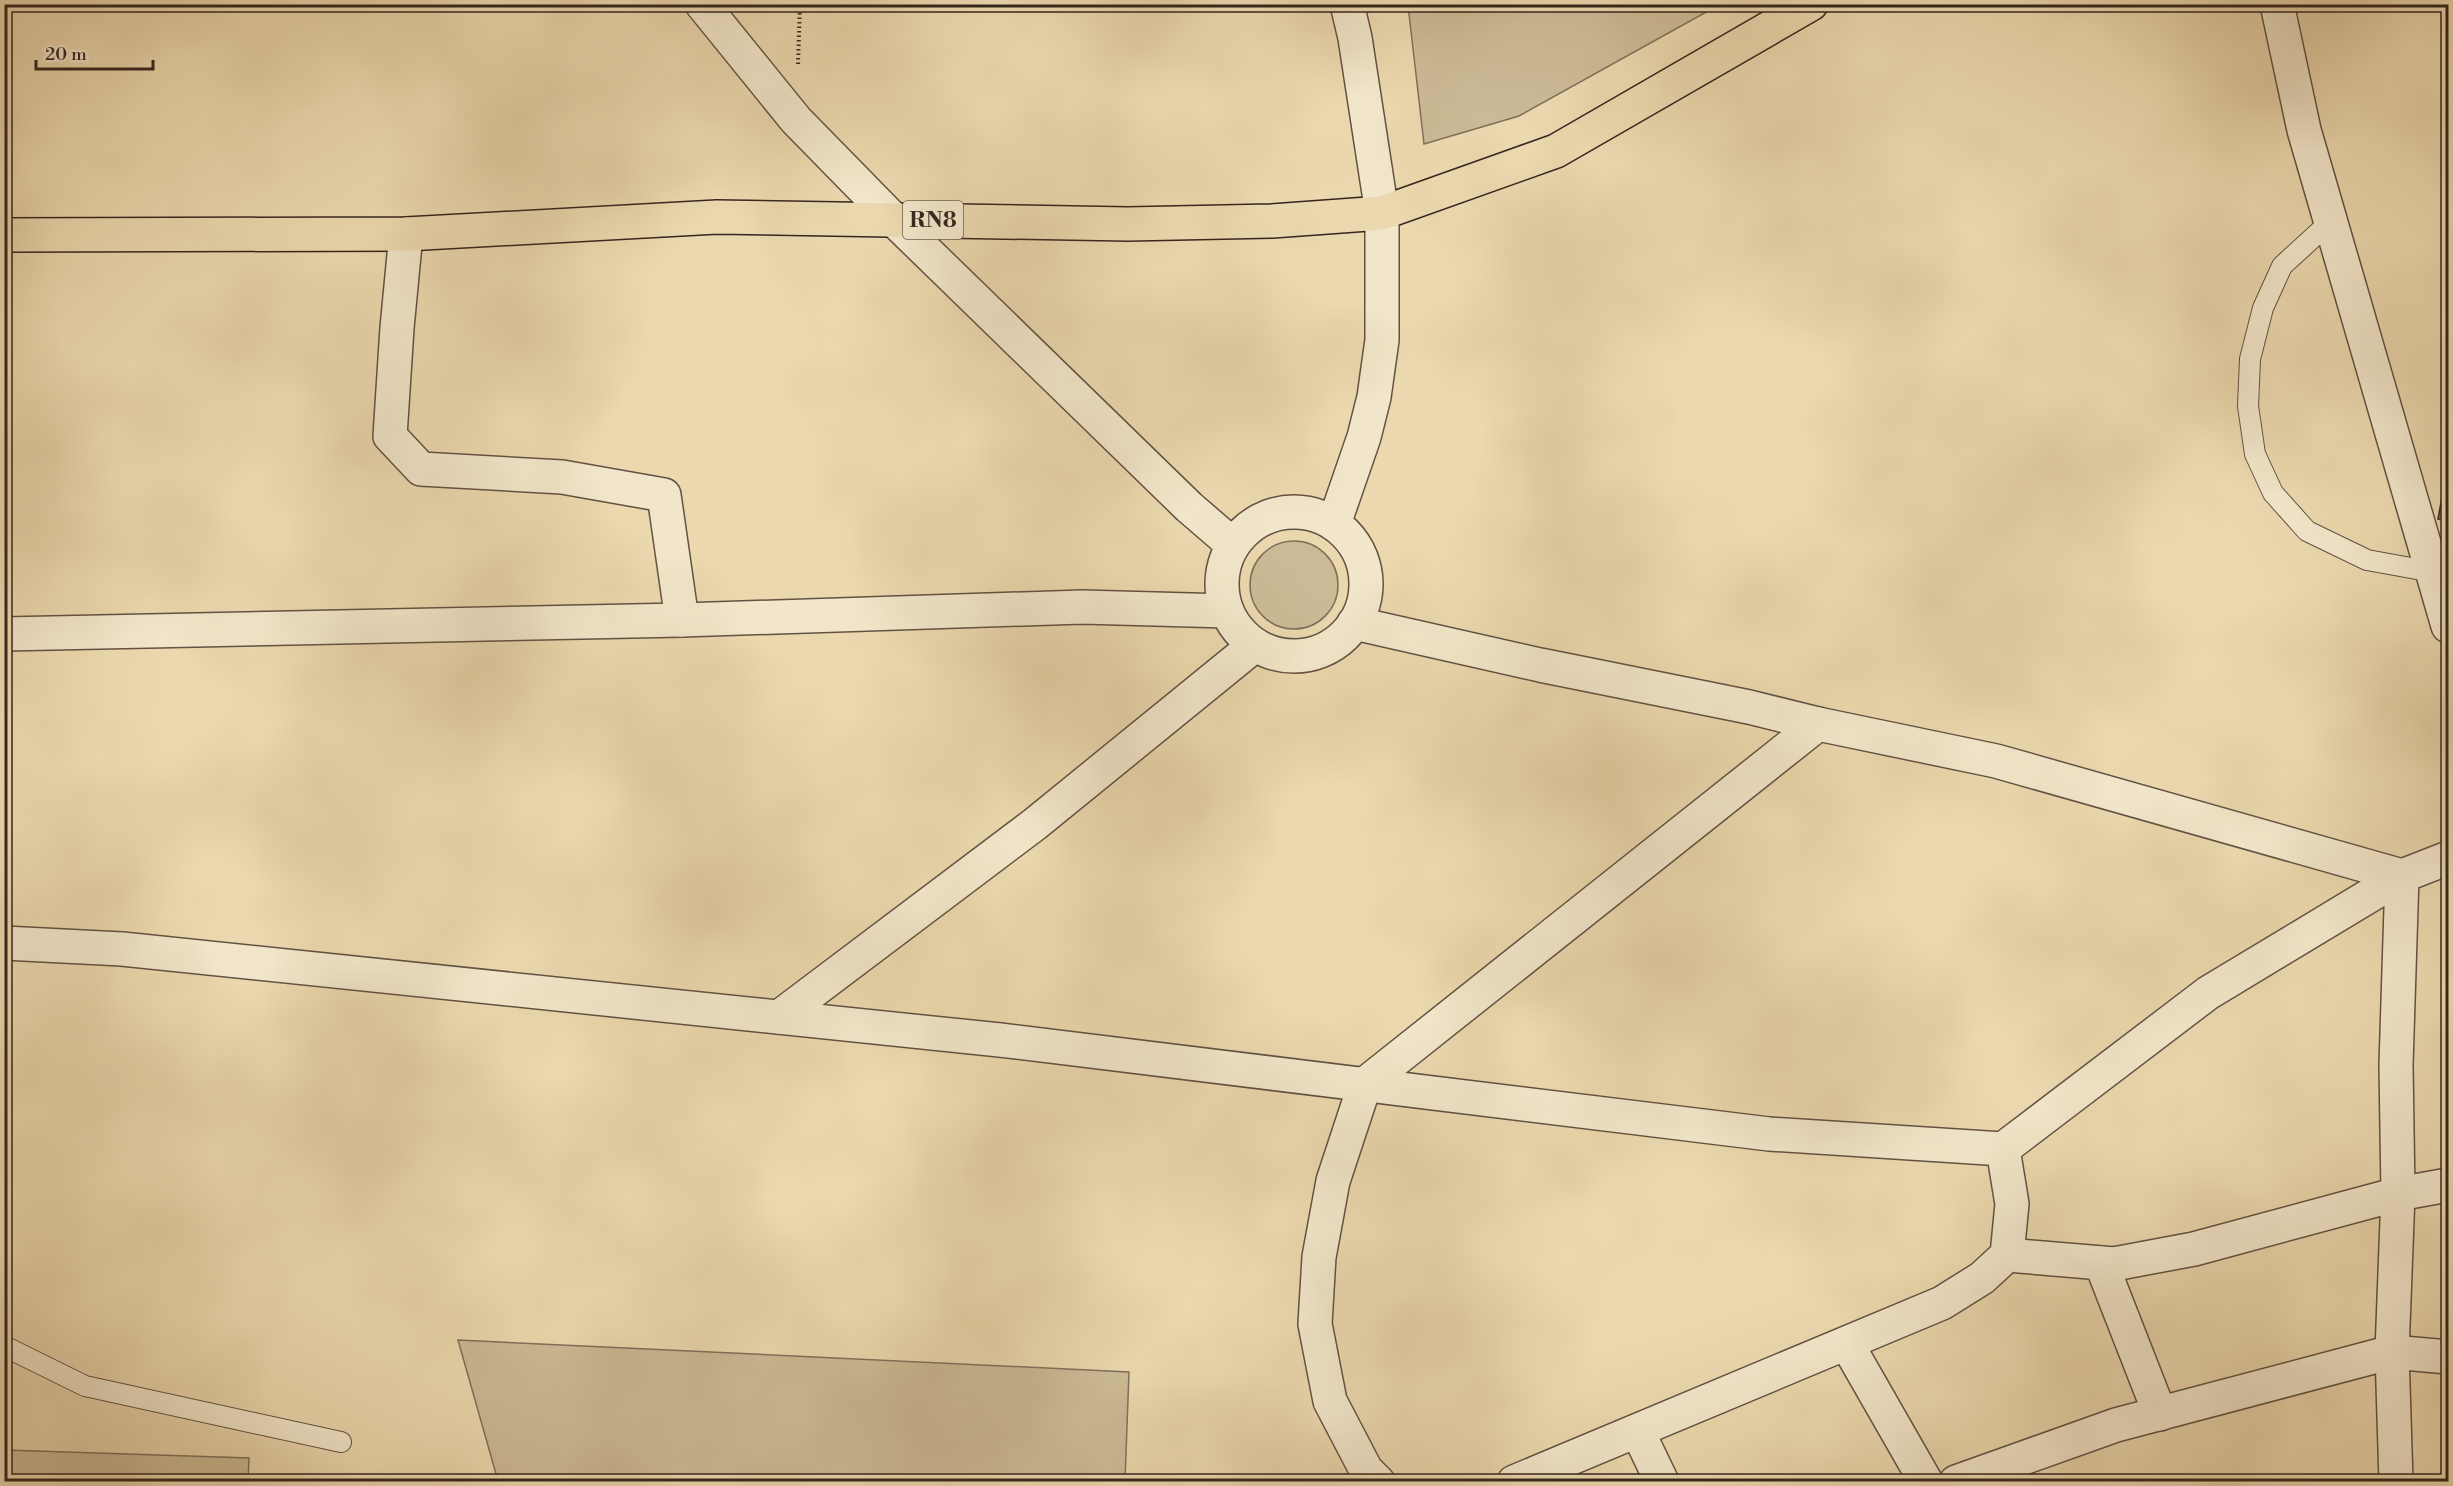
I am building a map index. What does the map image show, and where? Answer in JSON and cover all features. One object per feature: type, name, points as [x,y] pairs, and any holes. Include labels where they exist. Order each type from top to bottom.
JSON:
[{"type":"main road","name":"RN8","points":[[4,235],[406,234],[717,217],[1128,224],[1272,221],[1382,213],[1556,151],[1811,4]]},
{"type":"street","points":[[702,4],[796,120],[893,219],[1189,507],[1233,545]]},
{"type":"street","points":[[1334,524],[1364,437],[1374,397],[1382,340],[1382,213],[1355,38],[1347,4]]},
{"type":"street","points":[[2277,4],[2304,130],[2448,626]]},
{"type":"street","points":[[406,234],[390,436],[421,469],[562,477],[664,495],[682,620]]},
{"type":"street","points":[[1291,512],[1313,514],[1334,524],[1351,539],[1361,559],[1366,581],[1363,603],[1354,623],[1339,640],[1320,651],[1298,656],[1276,654],[1255,645],[1238,630],[1227,611],[1221,589],[1224,566],[1233,545],[1248,528],[1268,516],[1291,512]]},
{"type":"street","points":[[4,634],[682,620],[1082,607],[1227,611]]},
{"type":"street","points":[[1354,623],[1540,665],[1749,706],[1818,724],[1996,761],[2402,876]]},
{"type":"street","points":[[779,1017],[1035,824],[1255,645]]},
{"type":"street","points":[[1378,1482],[1366,1470],[1330,1401],[1315,1324],[1319,1257],[1333,1181],[1365,1084],[1818,724]]},
{"type":"street","points":[[4,943],[122,948],[1000,1040],[1769,1134],[2003,1149],[2208,993],[2402,876],[2448,858]]},
{"type":"street","points":[[2396,1482],[2392,1352],[2398,1194],[2396,1065],[2402,876]]},
{"type":"street","points":[[1514,1482],[1942,1304],[1982,1278],[2007,1255],[2012,1204],[2003,1149]]},
{"type":"street","points":[[2007,1255],[2114,1264],[2194,1249],[2398,1194],[2448,1185]]},
{"type":"street","points":[[2101,1263],[2160,1414]]},
{"type":"street","points":[[1847,1344],[1926,1482]]},
{"type":"street","points":[[1956,1482],[2116,1425],[2392,1352],[2448,1357]]},
{"type":"street","points":[[1638,1432],[1662,1482]]},
{"type":"lane","points":[[2331,221],[2282,266],[2263,308],[2250,360],[2248,406],[2254,454],[2273,493],[2307,531],[2367,560],[2433,572]]},
{"type":"lane","points":[[4,1346],[85,1386],[341,1442]]},
{"type":"shaded area","points":[[1408,4],[1719,5],[1519,116],[1424,144]]},
{"type":"shaded area","points":[[1294,541],[1319,548],[1331,560],[1338,585],[1331,610],[1319,622],[1294,629],[1269,622],[1257,610],[1250,585],[1257,560],[1269,548]]},
{"type":"shaded area","points":[[458,1340],[1129,1372],[1125,1481],[498,1481]]},
{"type":"shaded area","points":[[5,1450],[249,1458],[248,1481],[5,1481]]},
{"type":"building","points":[[2448,464],[2448,522],[2438,519]]}]
